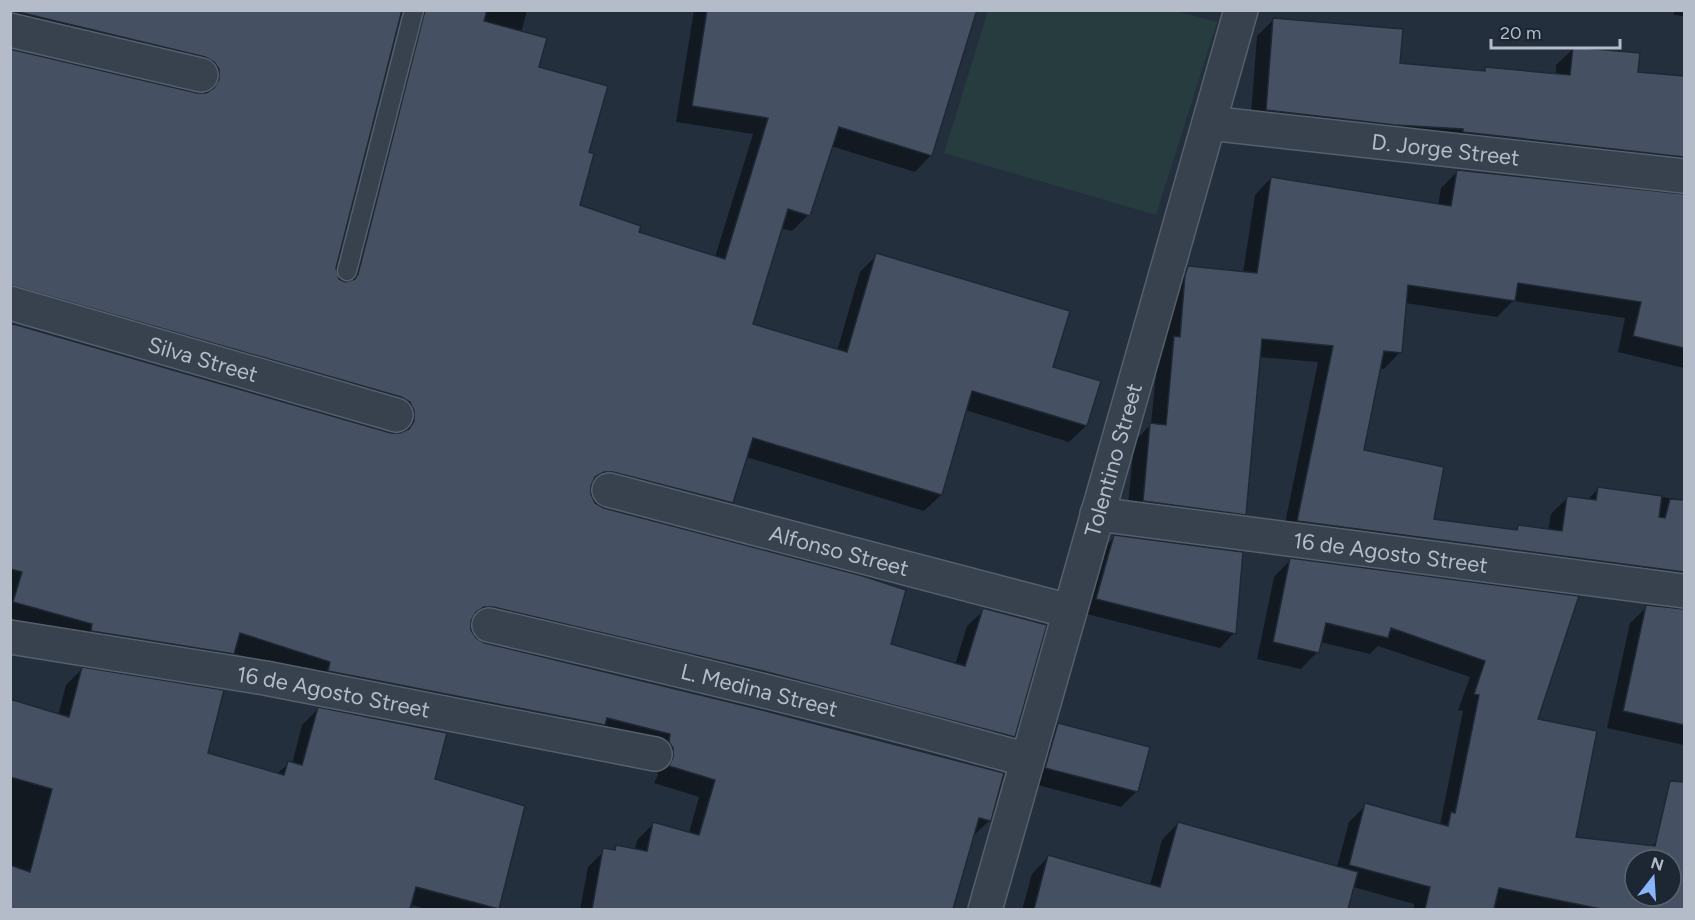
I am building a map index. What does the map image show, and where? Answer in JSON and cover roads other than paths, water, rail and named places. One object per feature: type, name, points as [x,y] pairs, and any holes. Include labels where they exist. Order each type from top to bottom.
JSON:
[{"type":"street","name":"Tolentino Street","points":[[985,909],[1241,10]]},
{"type":"street","points":[[10,30],[201,75]]},
{"type":"street","name":"D. Jorge Street","points":[[1209,123],[1684,176]]},
{"type":"street","name":"Silva Street","points":[[10,303],[396,415]]},
{"type":"street","name":"Alfonso Street","points":[[609,490],[1069,611]]},
{"type":"street","name":"16 de Agosto Street","points":[[1097,514],[1684,591]]},
{"type":"street","name":"L. Medina Street","points":[[489,625],[722,680],[1027,760]]},
{"type":"street","name":"16 de Agosto Street","points":[[10,637],[265,678],[655,754]]},
{"type":"lane","points":[[346,271],[414,10]]}]
